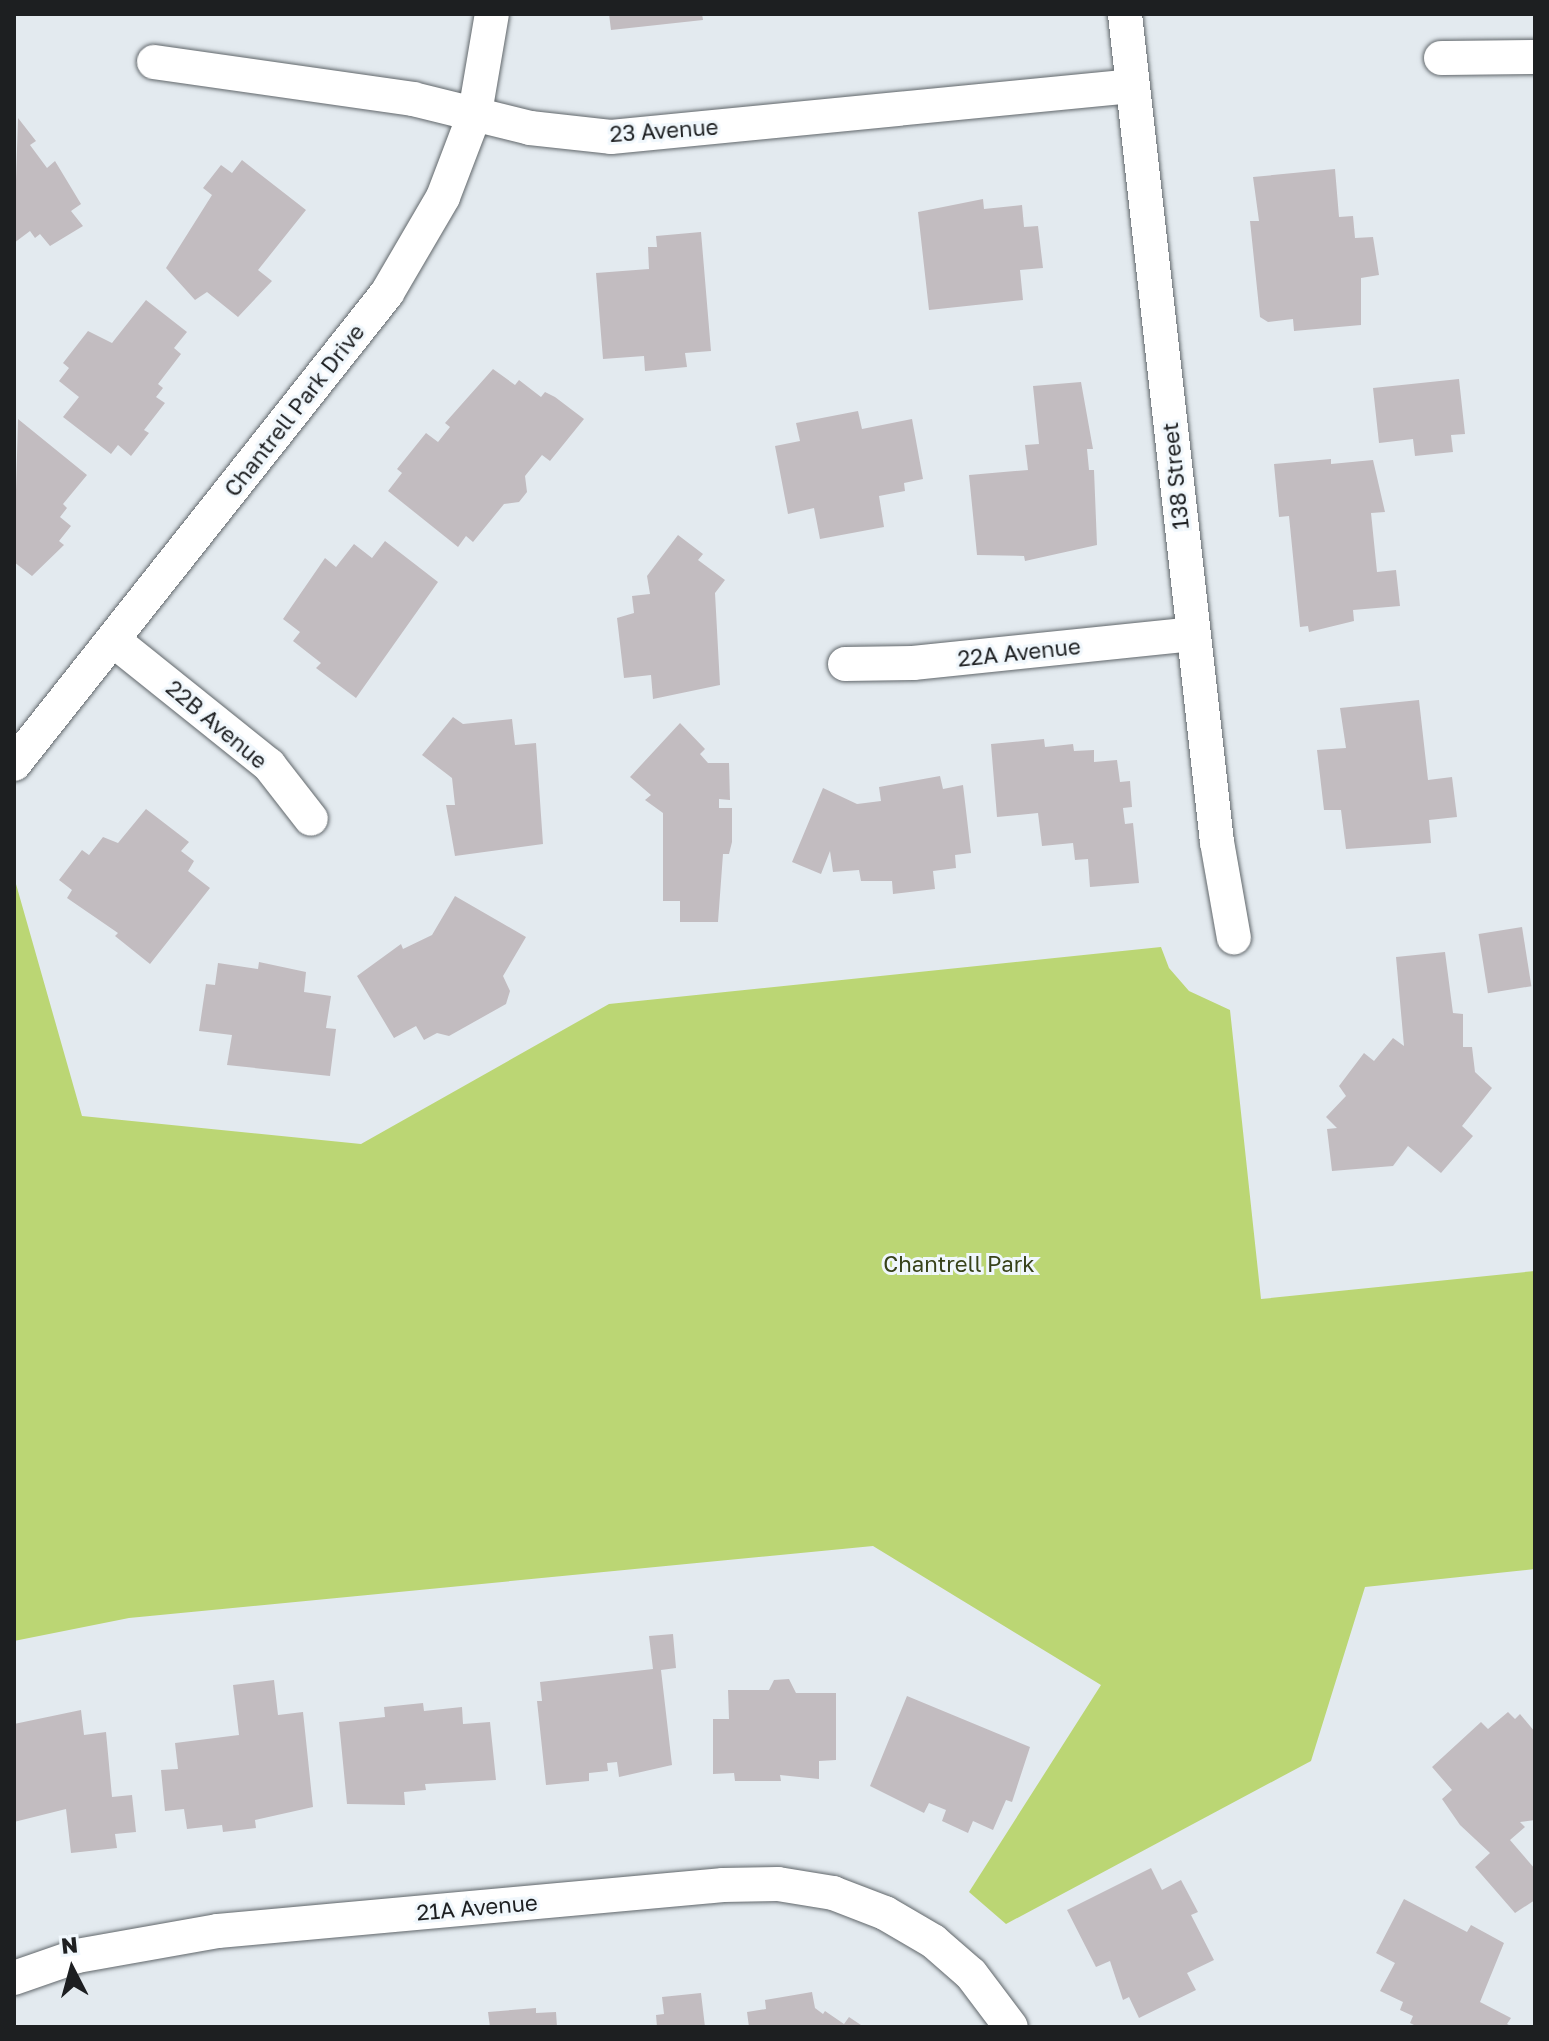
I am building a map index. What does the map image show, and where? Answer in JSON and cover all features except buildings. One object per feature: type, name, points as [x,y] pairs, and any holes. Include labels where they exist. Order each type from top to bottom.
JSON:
[{"type":"street","name":"Chantrell Park Drive","points":[[14,764],[387,293],[443,197],[475,113],[492,14]]},
{"type":"street","name":"138 Street","points":[[1125,14],[1193,634],[1234,938]]},
{"type":"street","points":[[1441,58],[1535,57]]},
{"type":"street","name":"23 Avenue","points":[[154,62],[354,89],[475,113],[530,128],[611,137],[1132,86]]},
{"type":"street","name":"22A Avenue","points":[[845,664],[913,663],[1193,634]]},
{"type":"street","name":"22B Avenue","points":[[113,640],[269,765],[311,819]]},
{"type":"street","name":"21A Avenue","points":[[14,1978],[77,1956],[218,1931],[723,1885],[778,1884],[833,1893],[885,1913],[933,1941],[971,1974],[1011,2027]]},
{"type":"green space","name":"Chantrell Park","points":[[14,877],[82,1116],[361,1144],[609,1004],[1161,947],[1169,968],[1189,991],[1230,1010],[1261,1299],[1535,1271],[1535,1569],[1365,1587],[1311,1761],[1006,1924],[969,1892],[1101,1685],[873,1546],[129,1618],[14,1641]]}]
